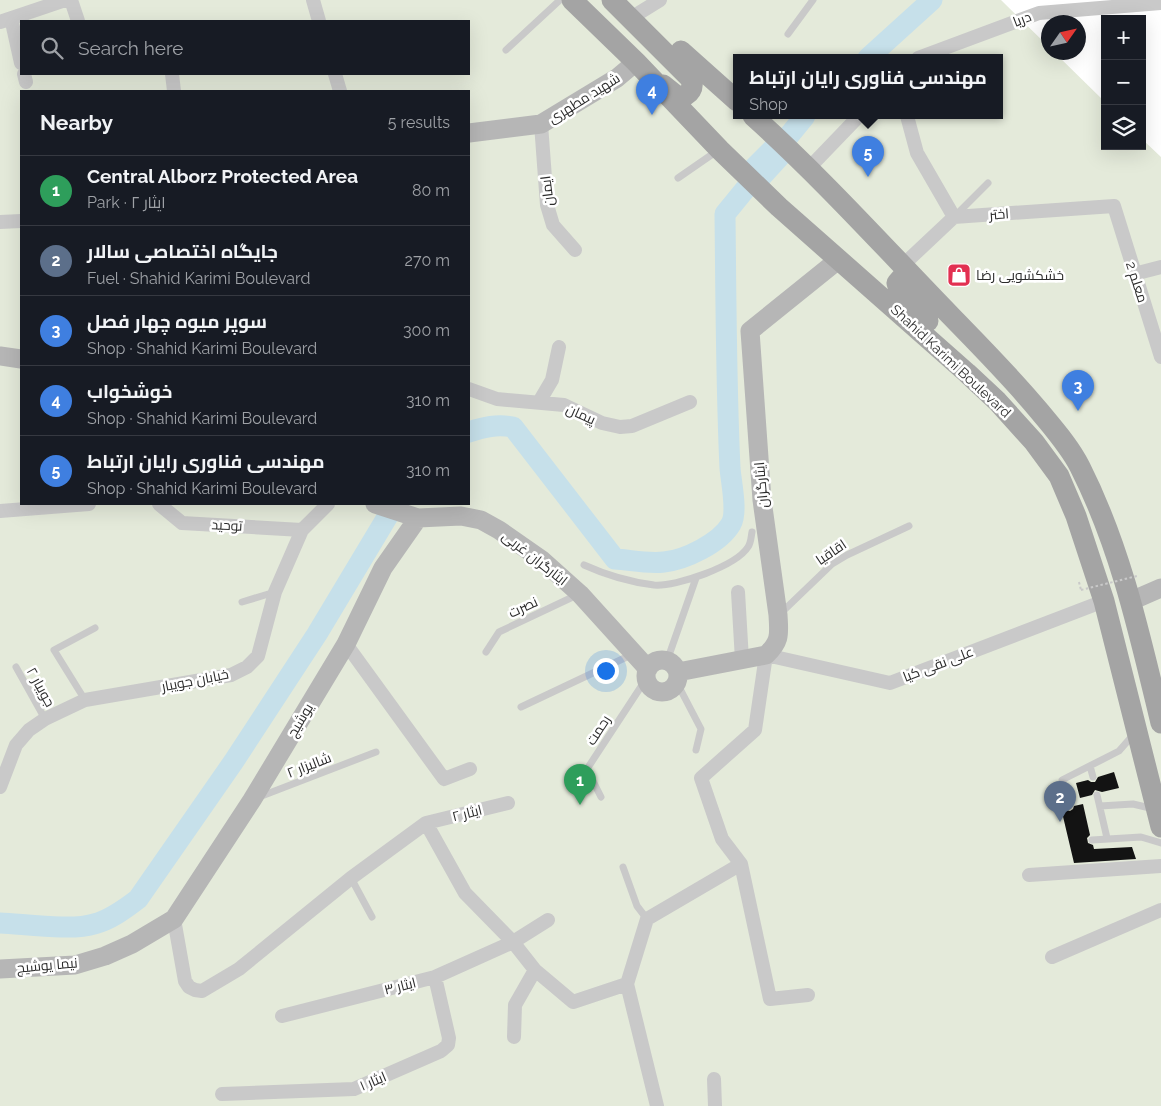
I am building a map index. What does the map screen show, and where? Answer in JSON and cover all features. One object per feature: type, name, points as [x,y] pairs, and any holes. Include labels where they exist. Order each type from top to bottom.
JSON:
[{"type":"main road","name":"Shahid Karimi Boulevard","points":[[572,0],[779,207],[968,373],[997,401],[1034,442],[1058,476],[1076,516],[1104,600],[1159,818]]},
{"type":"main road","points":[[612,0],[688,77],[692,82],[692,88],[689,93],[678,97],[636,62]]},
{"type":"main road","points":[[632,6],[733,97]]},
{"type":"main road","name":"Shahid Karimi Boulevard","points":[[760,122],[810,168],[1018,385],[1053,428],[1079,465],[1099,508],[1119,561],[1131,601],[1161,723]]},
{"type":"main road","points":[[926,290],[908,276],[903,276],[897,283],[900,293],[956,349],[968,373]]},
{"type":"street","points":[[20,59],[5,20],[65,0]]},
{"type":"street","points":[[71,0],[78,20]]},
{"type":"street","points":[[313,0],[319,20]]},
{"type":"street","points":[[632,6],[660,0]]},
{"type":"street","name":"دریا","points":[[929,54],[1039,13],[1161,3]]},
{"type":"street","name":"شهید مطهری","points":[[470,134],[541,124],[618,78],[636,62]]},
{"type":"street","points":[[172,75],[174,90]]},
{"type":"street","points":[[335,75],[340,90]]},
{"type":"street","points":[[810,168],[856,119]]},
{"type":"street","points":[[903,265],[954,217],[917,153],[908,119]]},
{"type":"street","name":"ایمان","points":[[541,124],[547,205],[553,225],[575,250]]},
{"type":"street","name":"اختر","points":[[954,217],[1114,206]]},
{"type":"street","name":"معلم 2","points":[[1114,206],[1161,357]]},
{"type":"street","points":[[0,222],[20,221]]},
{"type":"street","name":"ایثارگران","points":[[766,656],[776,646],[779,633],[762,500],[750,331],[838,260]]},
{"type":"street","points":[[1134,274],[1161,267]]},
{"type":"street","points":[[538,402],[552,380],[558,346]]},
{"type":"street","points":[[0,356],[20,359]]},
{"type":"street","name":"پیمان","points":[[470,388],[497,399],[564,405],[602,423],[620,428],[632,426],[690,402]]},
{"type":"street","points":[[0,511],[76,505]]},
{"type":"street","name":"توحید","points":[[160,505],[182,523],[302,530]]},
{"type":"street","name":"خیابان جویبار","points":[[0,787],[16,745],[29,730],[45,719],[85,700],[231,675],[247,667],[258,656],[275,592],[302,530],[327,505]]},
{"type":"street","points":[[378,505],[415,517]]},
{"type":"street","name":"ایثارگران غربی","points":[[415,517],[461,516],[481,520],[499,530],[542,560],[580,594],[634,654],[647,674]]},
{"type":"street","name":"یوشیج","points":[[174,919],[252,800],[346,644],[382,568],[415,517]]},
{"type":"street","points":[[1131,601],[1161,588]]},
{"type":"street","points":[[738,592],[742,660]]},
{"type":"street","name":"علی نقی کیا","points":[[766,656],[890,683],[1104,600]]},
{"type":"street","points":[[346,644],[444,780],[470,769]]},
{"type":"street","points":[[674,672],[670,690],[660,692],[649,686],[647,674],[656,661],[674,672],[766,656],[755,730],[701,778],[722,839],[741,864],[770,999],[808,995]]},
{"type":"street","name":"ایثار ۲","points":[[426,824],[508,803]]},
{"type":"street","points":[[174,919],[185,981],[189,987],[202,991],[239,969],[351,878],[426,824],[465,893],[513,942],[536,970],[574,1002],[627,984]]},
{"type":"street","points":[[656,1106],[627,984],[647,919],[741,864]]},
{"type":"street","points":[[1029,875],[1161,866]]},
{"type":"street","points":[[1052,957],[1161,910]]},
{"type":"street","name":"نیما یوشیج","points":[[0,969],[75,965],[105,956],[132,944],[174,919]]},
{"type":"street","name":"ایثار ۳","points":[[282,1016],[435,977],[513,942],[548,920]]},
{"type":"street","points":[[514,1037],[515,1005],[536,970]]},
{"type":"street","name":"ایثار ۱","points":[[222,1094],[354,1089],[441,1051],[448,1045],[449,1038],[435,977]]},
{"type":"street","points":[[714,1079],[715,1106]]},
{"type":"lane","points":[[506,50],[560,0]]},
{"type":"lane","points":[[788,34],[813,0]]},
{"type":"lane","points":[[678,178],[726,156]]},
{"type":"lane","points":[[954,217],[988,183]]},
{"type":"lane","name":"اقاقیا","points":[[778,615],[832,564],[909,526]]},
{"type":"lane","points":[[584,565],[607,575],[656,585],[696,578],[736,559],[749,546],[752,532]]},
{"type":"lane","points":[[696,578],[674,672],[701,729],[696,750]]},
{"type":"lane","points":[[242,602],[275,592]]},
{"type":"lane","name":"نصرت","points":[[486,652],[499,632],[580,594]]},
{"type":"lane","points":[[85,700],[54,650],[95,628]]},
{"type":"lane","points":[[521,707],[634,654]]},
{"type":"lane","name":"جویبار ۲","points":[[16,667],[45,719]]},
{"type":"lane","name":"رحمت","points":[[601,797],[587,768],[647,674]]},
{"type":"lane","points":[[1069,806],[1062,780],[1119,752],[1137,731]]},
{"type":"lane","name":"شالیزار ۲","points":[[252,800],[376,752]]},
{"type":"lane","points":[[1090,766],[1093,777]]},
{"type":"lane","points":[[1097,795],[1107,838]]},
{"type":"lane","points":[[1100,806],[1133,804],[1159,818]]},
{"type":"lane","points":[[1092,840],[1141,837],[1161,843]]},
{"type":"lane","points":[[623,867],[638,906],[647,919]]},
{"type":"lane","points":[[351,878],[372,917]]},
{"type":"path","points":[[1081,590],[1137,576]]},
{"type":"green space","points":[[0,0],[1001,0],[1041,39],[1041,60],[1062,60],[1101,98],[1101,150],[1146,150],[1146,143],[1161,157],[1161,1106],[0,1106]]},
{"type":"water","points":[[766,141],[789,162],[768,185],[744,163]]},
{"type":"building","points":[[1114,772],[1119,788],[1102,792],[1095,790],[1092,795],[1080,798],[1076,783],[1088,780],[1095,782],[1098,777]]},
{"type":"building","points":[[1083,804],[1090,835],[1087,838],[1088,843],[1093,845],[1094,849],[1132,847],[1136,859],[1074,863],[1061,808],[1064,807],[1070,811],[1074,806]]},
{"type":"waterway","points":[[872,54],[932,0]]},
{"type":"waterway","points":[[470,432],[491,426],[513,427],[615,559],[651,563],[672,561],[692,554],[719,538],[731,524],[734,512],[730,468],[726,341],[725,214],[803,119]]},
{"type":"waterway","points":[[0,923],[61,927],[85,926],[112,917],[138,899],[234,761],[317,634],[394,505]]},
{"type":"place","name":"خوشخواب","points":[[652,115]]},
{"type":"place","name":"مهندسی فناوری رایان ارتباط","points":[[868,177]]},
{"type":"place","name":"خشکشویی رضا","points":[[959,275]]},
{"type":"place","name":"سوپر ميوه چهار فصل","points":[[1078,411]]},
{"type":"place","name":"Central Alborz Protected Area","points":[[580,805]]},
{"type":"place","name":"جایگاه اختصاصی سالار","points":[[1060,822]]}]
